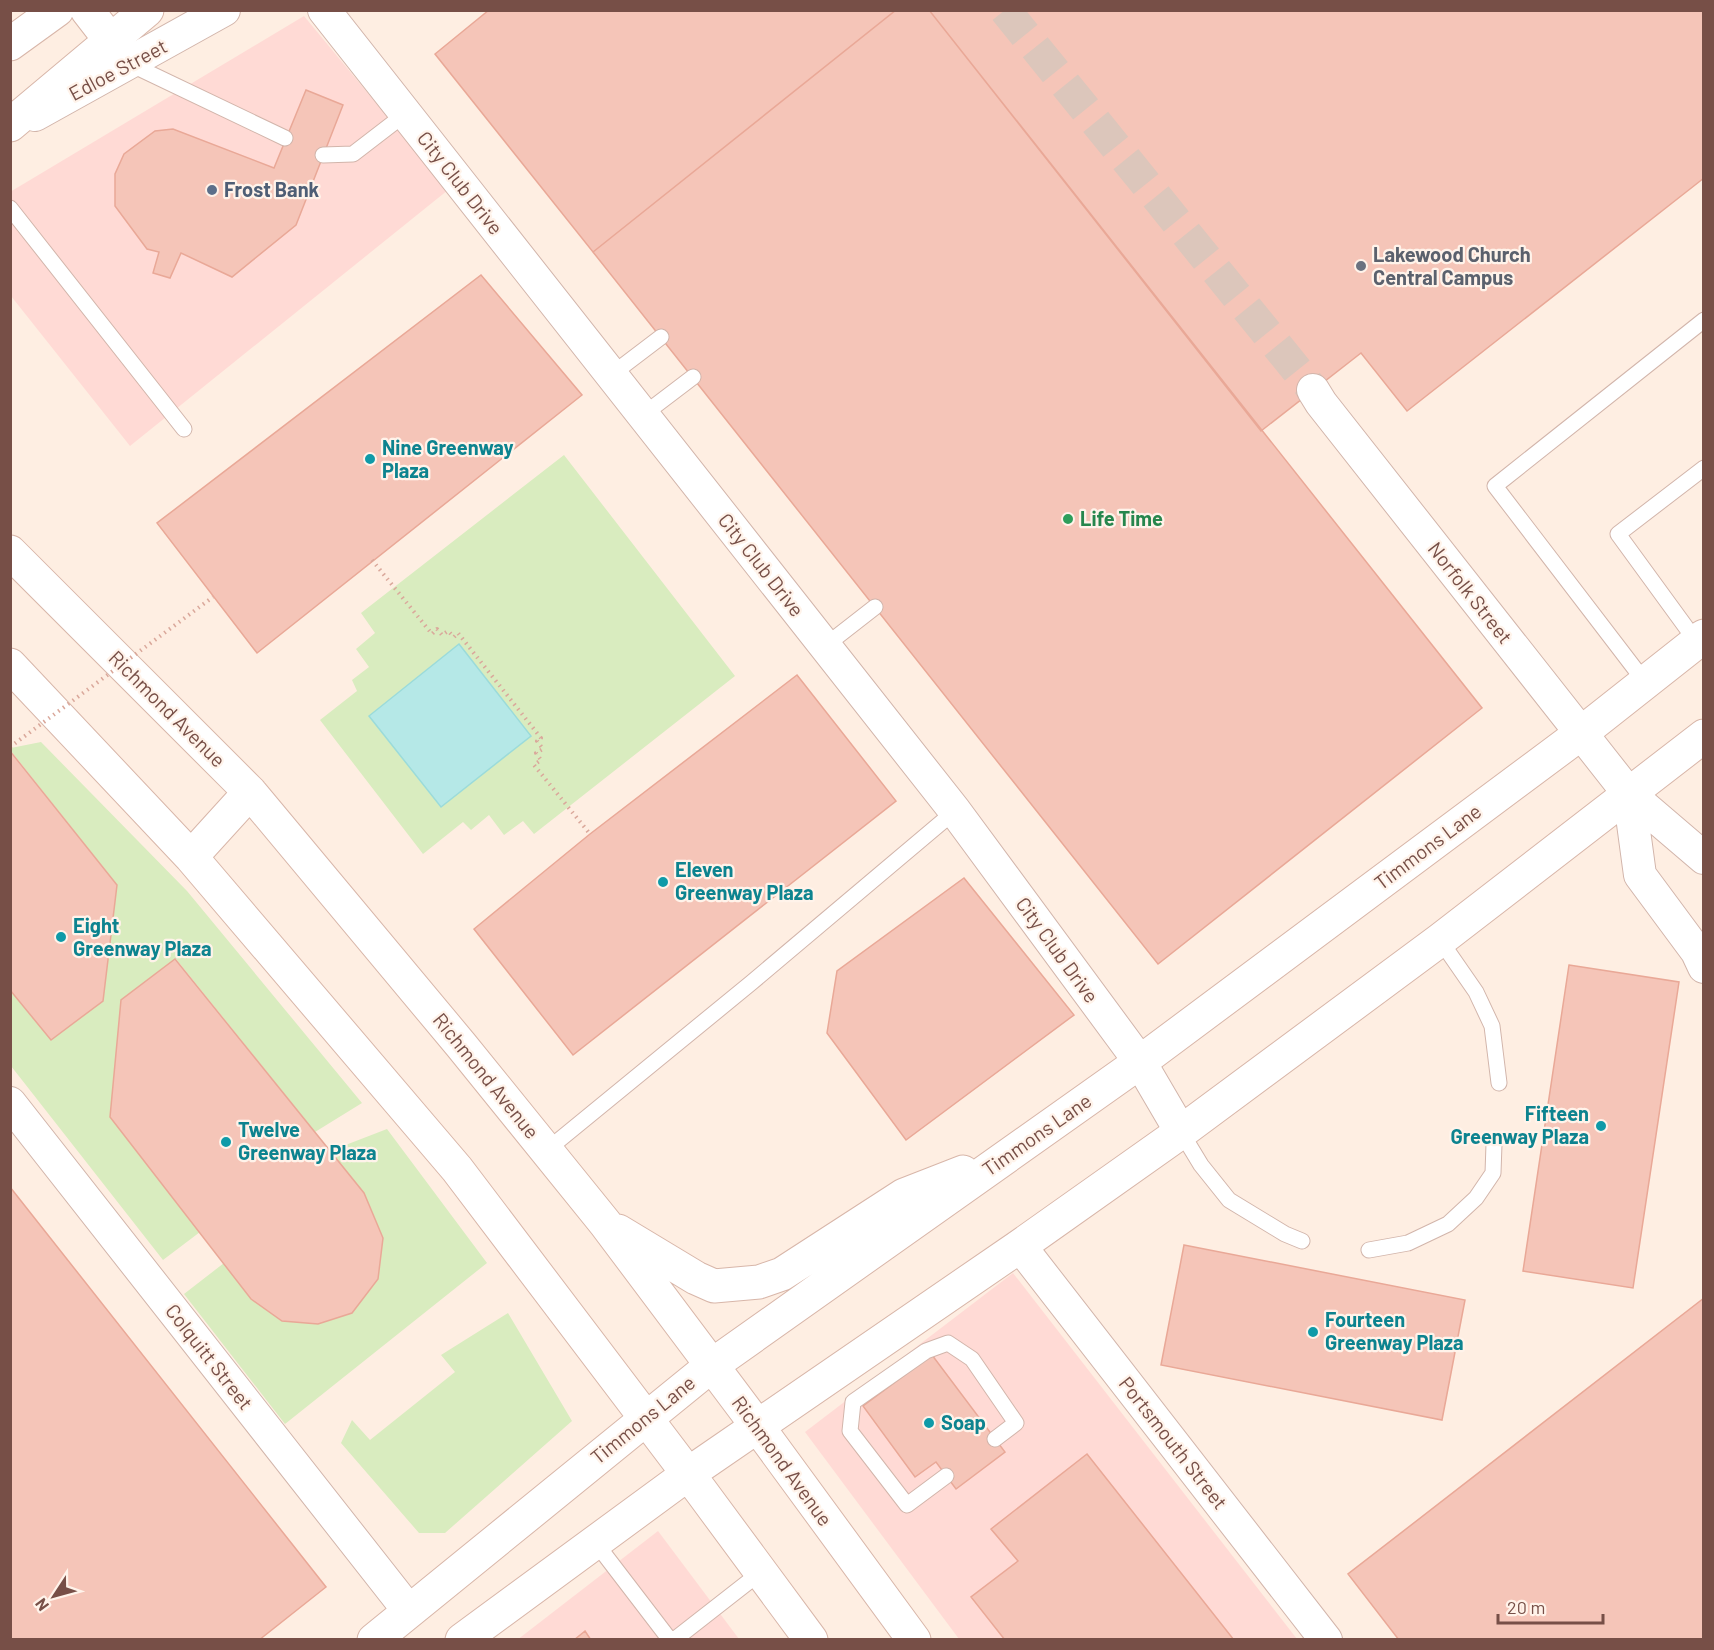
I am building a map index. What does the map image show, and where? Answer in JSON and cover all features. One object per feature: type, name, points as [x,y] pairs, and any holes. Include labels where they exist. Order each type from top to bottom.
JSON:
[{"type":"main road","points":[[10,44],[57,10]]},
{"type":"main road","points":[[87,10],[120,52]]},
{"type":"main road","name":"Edloe Street","points":[[10,127],[120,52],[147,10]]},
{"type":"main road","name":"Richmond Avenue","points":[[10,552],[250,792],[605,1223],[914,1640]]},
{"type":"main road","name":"Timmons Lane","points":[[374,1640],[711,1366],[1140,1062],[1580,734],[1700,638]]},
{"type":"main road","points":[[10,665],[191,857],[457,1169],[811,1640]]},
{"type":"main road","points":[[462,1640],[688,1474],[1182,1132],[1440,940],[1704,736]]},
{"type":"main road","points":[[191,857],[250,792]]},
{"type":"main road","points":[[605,1223],[696,1278],[714,1286],[759,1282],[782,1274],[904,1195],[1010,1154]]},
{"type":"street","name":"Edloe Street","points":[[120,52],[224,10]]},
{"type":"street","name":"City Club Drive","points":[[324,10],[955,811],[1140,1062],[1182,1132]]},
{"type":"street","name":"Norfolk Street","points":[[1313,390],[1629,794],[1704,858]]},
{"type":"street","points":[[1629,794],[1641,875],[1697,952],[1704,967]]},
{"type":"street","name":"Colquitt Street","points":[[10,1103],[409,1611]]},
{"type":"street","name":"Portsmouth Street","points":[[1020,1246],[1326,1640]]},
{"type":"lane","points":[[120,52],[285,138]]},
{"type":"lane","points":[[323,155],[353,154],[405,114]]},
{"type":"lane","points":[[10,208],[184,429]]},
{"type":"lane","points":[[1645,682],[1495,486],[1704,320]]},
{"type":"lane","points":[[611,375],[661,337]]},
{"type":"lane","points":[[643,415],[693,377]]},
{"type":"lane","points":[[1700,638],[1618,534],[1704,468]]},
{"type":"lane","points":[[825,646],[875,607]]},
{"type":"lane","points":[[547,1150],[751,983],[955,811]]},
{"type":"lane","points":[[1440,940],[1476,992],[1492,1026],[1499,1083]]},
{"type":"lane","points":[[1182,1132],[1202,1165],[1229,1200],[1285,1234],[1302,1241]]},
{"type":"lane","points":[[1368,1250],[1408,1243],[1448,1224],[1476,1198],[1494,1173],[1494,1144]]},
{"type":"lane","points":[[946,1476],[907,1505],[850,1431],[853,1402],[926,1350],[948,1343],[972,1359],[1016,1423],[995,1439]]},
{"type":"lane","points":[[595,1542],[672,1640],[761,1572]]},
{"type":"path","points":[[372,560],[432,634],[437,629],[442,636],[448,631],[454,637],[458,633],[541,738],[537,741],[543,749],[536,753],[541,760],[534,765],[590,834]]},
{"type":"path","points":[[10,747],[213,597]]},
{"type":"shaded area","points":[[304,16],[448,190],[130,446],[11,296],[10,192]]},
{"type":"shaded area","points":[[1013,1273],[1297,1639],[959,1639],[805,1432]]},
{"type":"shaded area","points":[[658,1531],[739,1639],[517,1640]]},
{"type":"green space","points":[[564,455],[735,676],[534,834],[523,821],[504,835],[489,815],[471,830],[463,822],[423,854],[320,720],[357,691],[352,680],[369,667],[356,649],[375,633],[361,613]]},
{"type":"green space","points":[[41,742],[187,891],[362,1103],[315,1132],[176,959],[122,1000],[200,1232],[163,1260],[11,1066],[10,990],[51,1040],[103,1001],[117,885],[11,751],[11,748]]},
{"type":"green space","points":[[387,1129],[487,1263],[285,1424],[184,1294],[224,1263],[282,1321],[352,1313],[378,1279],[383,1238],[364,1193],[330,1151]]},
{"type":"green space","points":[[508,1313],[572,1421],[445,1533],[419,1533],[341,1443],[352,1420],[370,1440],[455,1372],[441,1355]]},
{"type":"water","points":[[459,644],[531,736],[441,807],[369,716]]},
{"type":"building","points":[[489,10],[896,10],[593,252],[435,54]]},
{"type":"building","name":"Life Time","points":[[896,10],[929,10],[1482,708],[1158,964],[593,252]]},
{"type":"building","name":"Lakewood Church Central Campus","points":[[929,10],[1704,10],[1704,178],[1407,411],[1361,353],[1261,431]]},
{"type":"building","name":"Frost Bank","points":[[306,90],[343,105],[296,225],[232,277],[181,253],[170,278],[153,273],[159,252],[147,249],[115,206],[115,174],[124,154],[155,131],[173,129],[274,168]]},
{"type":"building","name":"Nine Greenway Plaza","points":[[481,275],[582,395],[257,653],[157,523]]},
{"type":"building","name":"Eleven Greenway Plaza","points":[[797,675],[896,801],[573,1055],[474,929],[590,834]]},
{"type":"building","name":"Eight Greenway Plaza","points":[[10,751],[117,885],[103,1001],[51,1040],[10,990]]},
{"type":"building","points":[[964,878],[1074,1015],[906,1140],[827,1033],[837,971]]},
{"type":"building","name":"Twelve Greenway Plaza","points":[[175,959],[364,1193],[383,1238],[378,1279],[352,1313],[318,1324],[282,1321],[251,1299],[110,1117],[121,1000]]},
{"type":"building","name":"Fifteen Greenway Plaza","points":[[1569,965],[1679,982],[1633,1288],[1523,1271]]},
{"type":"building","points":[[10,1187],[326,1587],[259,1640],[10,1640]]},
{"type":"building","name":"Fourteen Greenway Plaza","points":[[1184,1245],[1465,1300],[1442,1420],[1161,1365]]},
{"type":"building","points":[[1704,1298],[1704,1640],[1399,1640],[1348,1574]]},
{"type":"building","name":"Soap","points":[[932,1355],[1005,1452],[956,1489],[936,1462],[915,1477],[863,1406]]},
{"type":"building","points":[[1087,1454],[1234,1640],[1005,1640],[971,1597],[1018,1561],[991,1529]]},
{"type":"building","points":[[585,1631],[591,1640],[574,1640]]},
{"type":"tunnel","points":[[1005,10],[1313,390]]},
{"type":"place","name":"Frost Bank","points":[[212,190]]},
{"type":"place","name":"Lakewood Church Central Campus","points":[[1361,266]]},
{"type":"place","name":"Nine Greenway Plaza","points":[[370,459]]},
{"type":"place","name":"Life Time","points":[[1068,519]]},
{"type":"place","name":"Eleven Greenway Plaza","points":[[663,882]]},
{"type":"place","name":"Eight Greenway Plaza","points":[[61,937]]},
{"type":"place","name":"Fifteen Greenway Plaza","points":[[1601,1126]]},
{"type":"place","name":"Twelve Greenway Plaza","points":[[226,1142]]},
{"type":"place","name":"Fourteen Greenway Plaza","points":[[1313,1332]]},
{"type":"place","name":"Soap","points":[[929,1423]]}]
